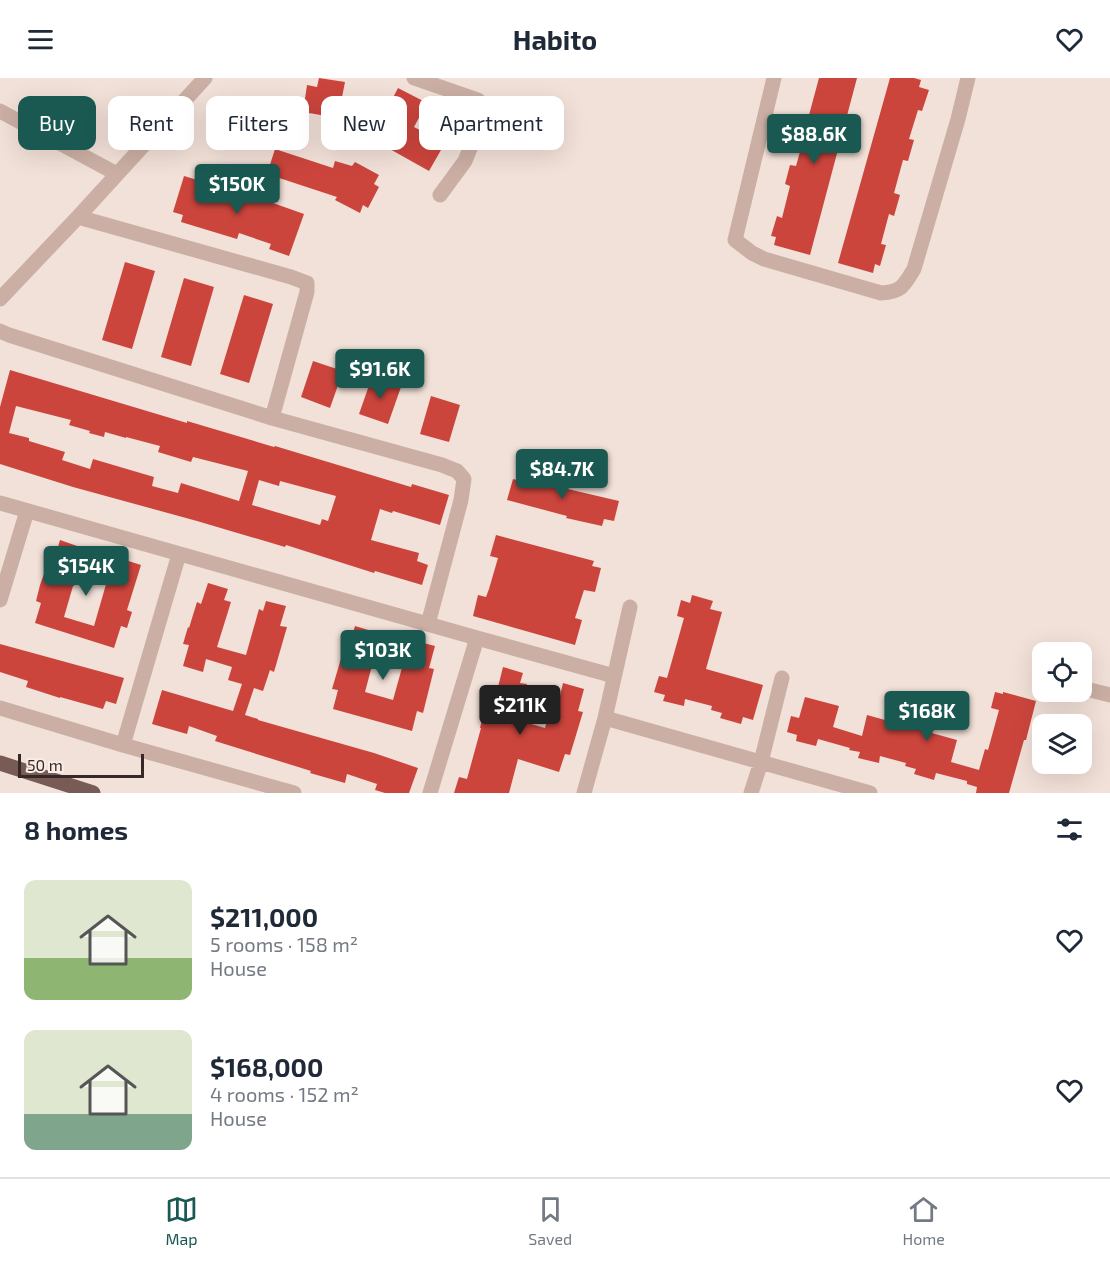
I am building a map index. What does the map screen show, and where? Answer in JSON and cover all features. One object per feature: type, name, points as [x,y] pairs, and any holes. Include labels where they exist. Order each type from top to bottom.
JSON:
[{"type":"main road","points":[[0,763],[93,793]]},
{"type":"street","points":[[0,299],[78,218],[204,78]]},
{"type":"street","points":[[414,78],[478,100],[484,114],[465,161],[440,195]]},
{"type":"street","points":[[774,78],[735,240],[764,259],[881,293],[893,292],[905,285],[914,269],[968,78]]},
{"type":"street","points":[[0,111],[117,174]]},
{"type":"street","points":[[78,218],[307,283],[307,292],[272,418]]},
{"type":"street","points":[[0,331],[272,418],[457,471],[464,479],[461,500],[428,624]]},
{"type":"street","points":[[0,503],[614,676]]},
{"type":"street","points":[[0,600],[27,511]]},
{"type":"street","points":[[123,745],[179,554]]},
{"type":"street","points":[[584,793],[605,718],[630,607]]},
{"type":"street","points":[[430,793],[477,638]]},
{"type":"street","points":[[751,793],[782,678]]},
{"type":"street","points":[[1092,690],[1110,695]]},
{"type":"street","points":[[0,708],[294,793]]},
{"type":"street","points":[[605,718],[870,793]]},
{"type":"building","points":[[319,78],[345,82],[342,96],[321,96],[321,115],[309,113],[309,96],[305,96],[307,85],[317,87]]},
{"type":"building","points":[[819,78],[857,78],[810,255],[774,245],[776,237],[771,236],[777,216],[782,218],[790,186],[785,184],[790,165],[796,166],[805,134],[799,133],[805,114],[809,115]]},
{"type":"building","points":[[890,78],[921,80],[919,87],[929,90],[922,111],[918,110],[909,139],[914,140],[908,161],[903,160],[894,193],[900,195],[894,216],[889,214],[881,244],[886,245],[880,266],[875,264],[873,273],[838,263]]},
{"type":"building","points":[[398,88],[419,99],[419,118],[414,127],[419,130],[419,150],[441,150],[429,171],[392,150],[407,150],[407,96],[394,96]]},
{"type":"building","points":[[275,150],[278,150],[333,168],[335,161],[352,166],[355,162],[379,175],[374,184],[379,187],[368,208],[363,205],[360,213],[335,200],[337,197],[267,174]]},
{"type":"building","points":[[184,176],[231,190],[231,188],[304,214],[289,256],[269,249],[271,244],[239,233],[237,239],[181,222],[183,215],[173,212]]},
{"type":"building","points":[[125,262],[155,271],[132,349],[102,340]]},
{"type":"building","points":[[184,278],[214,287],[191,366],[161,357]]},
{"type":"building","points":[[244,295],[273,304],[249,383],[220,374]]},
{"type":"building","points":[[313,361],[343,371],[330,408],[301,397]]},
{"type":"building","points":[[10,370],[411,487],[412,484],[449,495],[440,525],[380,509],[371,540],[419,553],[417,561],[428,565],[422,585],[73,487],[0,464],[0,407]],"holes":[[[16,406],[71,420],[69,425],[90,431],[89,433],[104,437],[105,432],[160,446],[158,452],[191,462],[193,457],[248,471],[239,501],[181,483],[178,493],[152,486],[154,477],[93,459],[90,469],[62,460],[65,452],[9,433]],[[259,480],[279,486],[280,481],[336,496],[328,521],[322,519],[320,525],[252,505]]]},
{"type":"building","points":[[372,377],[401,387],[388,424],[359,414]]},
{"type":"building","points":[[431,396],[460,405],[449,442],[420,434]]},
{"type":"building","points":[[522,473],[560,484],[559,487],[619,501],[614,521],[604,519],[602,526],[507,500],[513,479],[520,481]]},
{"type":"building","points":[[496,535],[594,561],[592,566],[601,568],[595,592],[584,590],[575,618],[582,620],[575,645],[473,616],[478,595],[486,597],[498,558],[490,556]]},
{"type":"building","points":[[60,540],[80,547],[77,557],[83,559],[64,617],[94,626],[111,567],[116,568],[119,558],[141,565],[127,610],[132,612],[127,628],[121,626],[114,648],[35,623],[41,603],[36,601],[40,585],[49,560],[54,561]]},
{"type":"building","points":[[208,583],[228,589],[224,600],[231,602],[217,647],[246,655],[259,609],[263,611],[266,601],[286,606],[280,626],[287,627],[274,672],[270,670],[263,691],[254,688],[245,715],[418,768],[409,793],[385,793],[375,790],[377,784],[347,774],[345,783],[310,773],[311,771],[215,741],[217,736],[189,726],[187,734],[152,724],[162,690],[233,711],[242,684],[228,680],[232,667],[206,659],[203,672],[183,666],[189,645],[183,644],[188,627],[197,602],[201,604]]},
{"type":"building","points":[[692,595],[713,601],[710,609],[722,612],[706,669],[763,685],[753,720],[743,717],[741,724],[720,718],[722,713],[711,710],[712,706],[685,699],[684,706],[663,701],[665,695],[654,692],[659,676],[667,678],[684,618],[677,616],[681,600],[690,603]]},
{"type":"building","points":[[355,626],[375,632],[372,641],[378,643],[365,692],[393,700],[405,657],[395,654],[400,637],[435,646],[429,668],[434,669],[423,713],[417,711],[412,731],[333,709],[338,690],[332,689],[345,645],[349,646]]},
{"type":"building","points":[[0,644],[124,678],[116,704],[106,701],[103,709],[26,687],[28,681],[0,672]]},
{"type":"building","points":[[503,667],[523,673],[520,683],[527,684],[517,720],[545,728],[554,694],[560,696],[563,683],[584,689],[578,711],[583,712],[570,755],[565,754],[559,772],[518,759],[509,793],[454,793],[459,777],[467,779],[484,711],[486,712],[493,686],[498,687]]},
{"type":"building","points":[[995,692],[1003,694],[1003,692],[1036,702],[1009,793],[976,793],[977,787],[967,784],[967,781],[936,773],[934,780],[914,774],[916,769],[905,766],[906,763],[880,756],[879,763],[858,758],[860,752],[849,750],[850,748],[818,739],[816,746],[796,741],[797,735],[787,732],[791,716],[799,718],[805,697],[839,706],[833,727],[862,736],[867,715],[957,740],[951,762],[979,770],[985,749],[988,750],[999,710],[991,708]]}]
